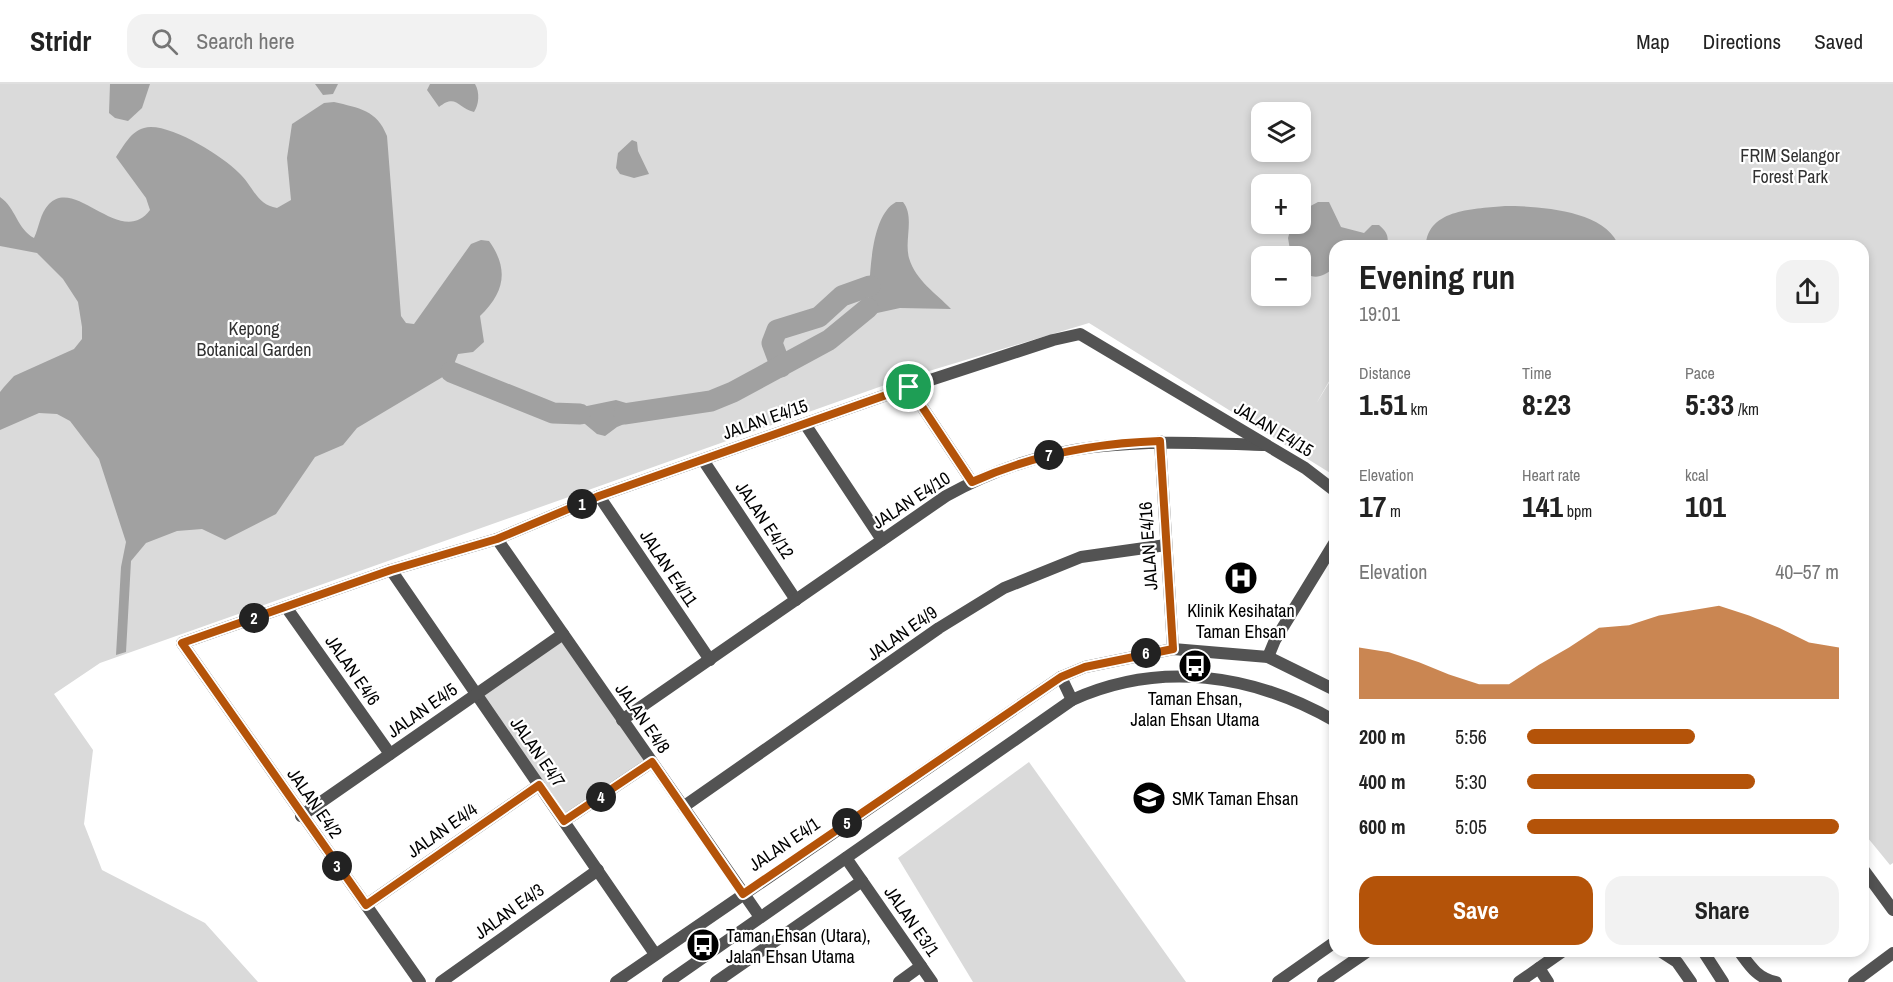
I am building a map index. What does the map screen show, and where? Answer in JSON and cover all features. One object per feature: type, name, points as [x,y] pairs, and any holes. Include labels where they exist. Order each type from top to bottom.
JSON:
[{"type":"street","name":"JALAN E4/15","points":[[182,643],[391,570],[497,539],[599,496],[909,387],[1053,340],[1080,334],[1305,468],[1329,486]]},
{"type":"street","points":[[909,387],[972,482]]},
{"type":"street","points":[[805,424],[882,540]]},
{"type":"street","name":"JALAN E4/10","points":[[622,720],[882,540],[972,482],[1003,468],[1063,451],[1120,442],[1160,441],[1268,446]]},
{"type":"street","name":"JALAN E4/16","points":[[1160,441],[1173,649]]},
{"type":"street","name":"JALAN E4/12","points":[[703,460],[796,600]]},
{"type":"street","name":"JALAN E4/11","points":[[599,496],[710,660]]},
{"type":"street","name":"JALAN E4/8","points":[[497,539],[760,917]]},
{"type":"street","name":"JALAN E4/9","points":[[683,807],[939,628],[1004,588],[1081,557],[1166,545]]},
{"type":"street","points":[[1268,657],[1275,640],[1329,552]]},
{"type":"street","name":"JALAN E4/7","points":[[391,570],[655,954]]},
{"type":"street","name":"JALAN E4/6","points":[[286,607],[390,754]]},
{"type":"street","name":"JALAN E4/5","points":[[301,816],[563,634]]},
{"type":"street","name":"JALAN E4/2","points":[[182,643],[301,816],[420,982]]},
{"type":"street","name":"JALAN E4/1","points":[[616,982],[1061,677],[1085,667],[1173,649],[1268,657],[1329,687]]},
{"type":"street","points":[[1061,677],[1072,700]]},
{"type":"street","points":[[668,982],[1072,700],[1107,686],[1179,677],[1216,678],[1285,695],[1329,718]]},
{"type":"street","points":[[564,821],[652,762]]},
{"type":"street","name":"JALAN E4/4","points":[[366,905],[539,785]]},
{"type":"street","name":"JALAN E3/1","points":[[846,858],[932,982]]},
{"type":"street","name":"JALAN E4/3","points":[[441,982],[597,870]]},
{"type":"street","points":[[1869,877],[1893,910]]},
{"type":"street","name":"JALAN E3/1","points":[[716,982],[862,881]]},
{"type":"street","points":[[1278,982],[1329,946]]},
{"type":"street","points":[[1854,982],[1893,953]]},
{"type":"street","points":[[1323,982],[1359,957]]},
{"type":"street","points":[[1520,982],[1555,957]]},
{"type":"street","points":[[1669,957],[1677,962],[1691,982]]},
{"type":"street","points":[[1707,957],[1724,981]]},
{"type":"street","points":[[1744,957],[1763,980],[1776,982]]},
{"type":"street","points":[[899,982],[921,966]]},
{"type":"street","points":[[1539,968],[1548,982]]},
{"type":"green space","name":"Kepong Botanical Garden","points":[[0,84],[1893,84],[1893,863],[1890,865],[1869,839],[1869,240],[1329,240],[1329,381],[1316,404],[1329,383],[1329,472],[1089,323],[899,380],[100,663],[54,694],[93,750],[84,824],[102,870],[205,923],[258,982],[0,982]]},
{"type":"green space","points":[[563,634],[652,762],[564,821],[476,694]]},
{"type":"green space","points":[[1029,762],[1186,982],[973,982],[898,858]]},
{"type":"shaded area","points":[[110,84],[150,84],[142,108],[128,121],[115,118],[109,113]]},
{"type":"shaded area","points":[[315,84],[338,84],[333,94],[323,95]]},
{"type":"shaded area","points":[[430,84],[475,84],[478,98],[474,112],[453,101],[439,107],[427,90]]},
{"type":"shaded area","points":[[334,102],[372,115],[383,127],[387,136],[401,316],[406,323],[414,324],[471,244],[481,240],[489,241],[500,261],[502,271],[495,298],[480,316],[484,342],[473,352],[458,354],[451,372],[357,428],[343,445],[315,457],[276,514],[225,540],[202,529],[177,531],[146,543],[131,561],[126,652],[116,655],[121,567],[126,542],[99,459],[70,421],[57,414],[39,413],[0,430],[0,392],[14,376],[74,349],[82,339],[82,327],[78,302],[63,279],[37,253],[0,246],[0,197],[10,207],[28,234],[34,238],[46,208],[60,198],[72,199],[112,218],[126,222],[138,220],[150,210],[146,198],[116,157],[135,132],[154,127],[194,141],[220,157],[243,177],[259,199],[277,208],[291,200],[287,158],[292,124],[324,103]]},
{"type":"shaded area","points":[[632,140],[637,142],[638,151],[649,174],[634,178],[620,174],[616,168],[618,153]]},
{"type":"shaded area","points":[[896,202],[903,202],[908,215],[908,251],[912,266],[921,280],[951,309],[900,308],[868,315],[870,270],[875,237],[887,210]]},
{"type":"shaded area","points":[[1318,202],[1329,202],[1341,227],[1364,233],[1372,225],[1379,225],[1387,234],[1388,239],[1329,240],[1329,271],[1317,277],[1311,276],[1311,246],[1289,246],[1289,234],[1311,234],[1311,206]]},
{"type":"shaded area","points":[[1505,206],[1567,212],[1597,223],[1609,231],[1616,240],[1427,240],[1435,224],[1444,217],[1468,210]]},
{"type":"shaded area","points":[[616,400],[650,410],[644,416],[617,427],[605,436],[597,434],[585,424],[553,413]]},
{"type":"waterway","points":[[781,367],[772,343],[777,330],[819,317],[842,296],[870,286]]},
{"type":"waterway","points":[[624,414],[711,401],[733,392],[829,340],[868,308]]},
{"type":"waterway","points":[[451,372],[553,413],[580,414]]},
{"type":"place","name":"Klinik Kesihatan Taman Ehsan","points":[[1241,578]]},
{"type":"place","name":"Taman Ehsan, Jalan Ehsan Utama","points":[[1195,666]]},
{"type":"place","name":"SMK Taman Ehsan","points":[[1149,798]]},
{"type":"place","name":"Taman Ehsan (Utara), Jalan Ehsan Utama","points":[[703,945]]},
{"type":"route","points":[[909,387],[972,482],[1003,468],[1063,451],[1120,442],[1160,441],[1173,649],[1085,667],[1061,677],[743,894],[652,762],[564,821],[539,785],[366,905],[301,816],[182,643],[391,570],[497,539],[599,496],[909,387]]},
{"type":"park label","name":"FRIM Selangor Forest Park","points":[[1790,166]]}]
